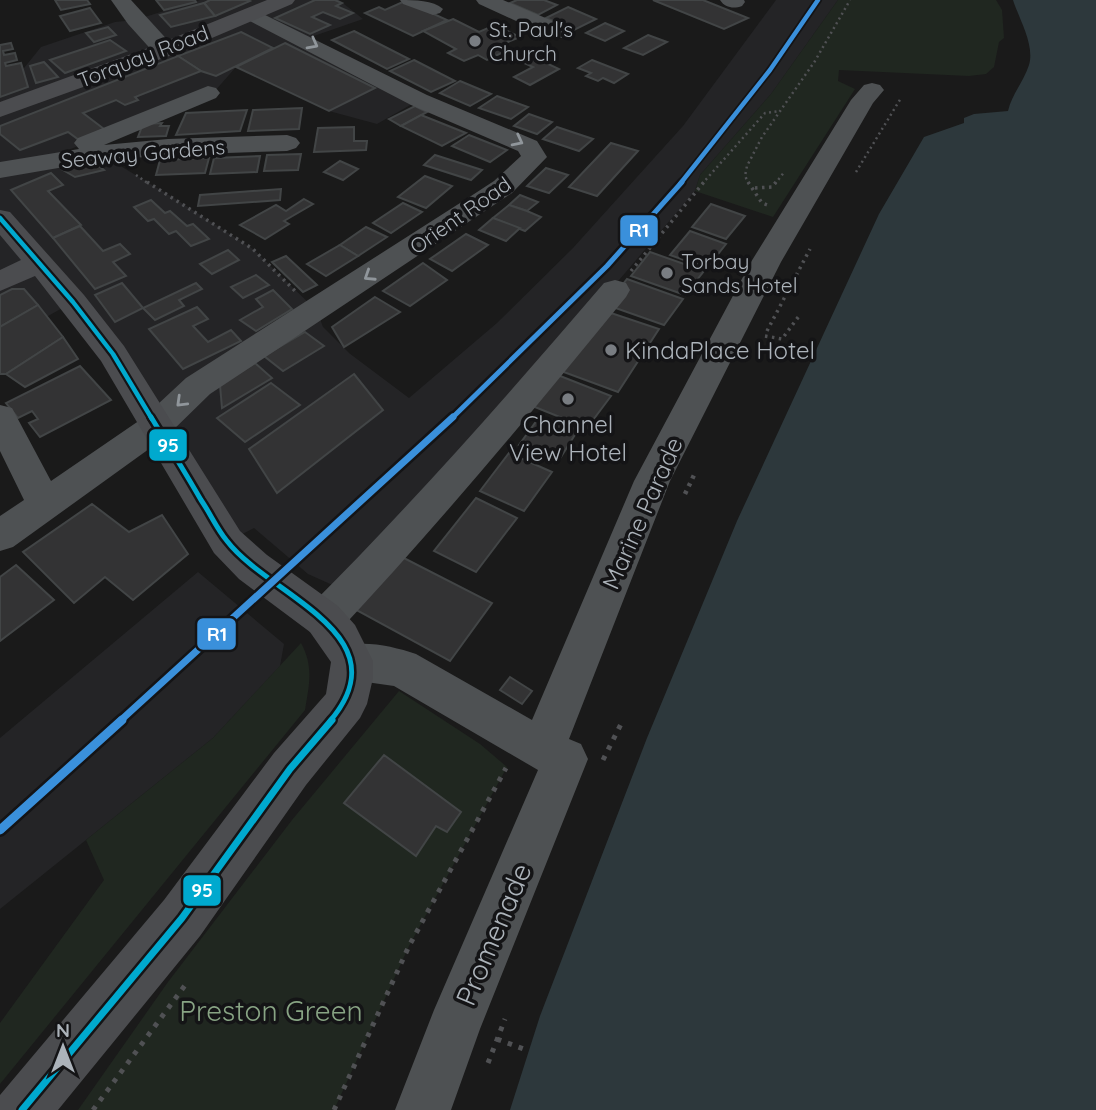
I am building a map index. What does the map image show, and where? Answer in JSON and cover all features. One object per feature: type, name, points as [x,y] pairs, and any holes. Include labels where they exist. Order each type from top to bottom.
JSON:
[{"type":"main road","name":"Torquay Road","points":[[0,110],[164,50],[285,0]]},
{"type":"main road","points":[[0,218],[73,302],[113,354],[228,542],[253,567],[324,619],[340,638],[352,662],[345,704],[290,769],[182,918],[23,1110]]},
{"type":"main road","points":[[0,282],[38,263]]},
{"type":"street","points":[[121,0],[135,20],[164,50]]},
{"type":"street","points":[[410,0],[433,9]]},
{"type":"street","points":[[486,0],[561,33]]},
{"type":"street","name":"Orient Road","points":[[0,536],[155,426],[198,386],[317,311],[503,187],[534,157],[528,146],[419,100],[251,14]]},
{"type":"street","points":[[58,160],[79,147],[208,93]]},
{"type":"street","name":"Marine Parade","points":[[352,662],[401,668],[542,750],[652,481],[766,262],[795,214],[880,98]]},
{"type":"street","name":"Seaway Gardens","points":[[0,170],[99,153],[168,147],[287,143]]},
{"type":"street","points":[[324,619],[394,547],[496,432],[615,290]]},
{"type":"street","points":[[0,417],[45,505]]},
{"type":"street","name":"Promenade","points":[[423,1110],[453,1029],[565,759]]},
{"type":"path","points":[[754,188],[745,177],[755,149],[814,63],[850,0]]},
{"type":"path","points":[[851,179],[880,98]]},
{"type":"path","points":[[615,290],[705,180],[765,113],[781,111]]},
{"type":"path","points":[[99,153],[253,249],[317,311]]},
{"type":"path","points":[[759,348],[822,227],[795,214]]},
{"type":"path","points":[[765,336],[782,339],[799,316]]},
{"type":"path","points":[[684,497],[696,472]]},
{"type":"path","points":[[334,1110],[409,946],[507,767]]},
{"type":"path","points":[[497,1039],[529,1051]]},
{"type":"shaded area","points":[[200,0],[339,0],[363,19],[311,37],[302,37],[419,100],[377,124],[329,111],[236,67],[214,92],[38,162],[99,153],[177,200],[253,249],[317,311],[323,327],[349,353],[409,398],[497,323],[573,248],[683,126],[776,0],[838,0],[771,94],[700,175],[695,191],[348,592],[308,574],[254,528],[227,542],[73,302],[0,343],[0,78],[20,73],[41,47],[115,22],[135,20]]},
{"type":"shaded area","points":[[1013,0],[1096,0],[1096,1110],[510,1110],[540,1016],[647,738],[737,521],[879,214],[924,137],[964,123],[964,118],[974,114],[1008,111],[1027,71],[1030,49]]},
{"type":"shaded area","points":[[198,572],[284,644],[280,666],[213,738],[0,909],[0,738]]},
{"type":"green space","points":[[838,0],[996,0],[1002,10],[1004,38],[999,42],[994,67],[986,74],[969,76],[839,70],[838,81],[855,89],[773,217],[695,191],[700,175],[771,94]]},
{"type":"green space","points":[[301,643],[309,668],[305,710],[0,1084],[0,1023],[104,880],[86,840],[213,738]]},
{"type":"green space","name":"Preston Green","points":[[399,691],[480,744],[507,767],[409,946],[334,1110],[78,1110],[168,982],[292,820]]},
{"type":"building","points":[[55,0],[87,0],[90,4],[61,10]]},
{"type":"building","points":[[156,0],[195,0],[196,2],[164,10]]},
{"type":"building","points":[[210,0],[250,1],[215,16],[204,3]]},
{"type":"building","points":[[315,0],[335,0],[342,3],[336,6],[353,13],[340,19],[323,12],[312,17],[330,25],[310,34],[275,18]]},
{"type":"building","points":[[517,0],[544,0],[557,5],[538,15],[510,3]]},
{"type":"building","points":[[653,0],[703,0],[748,18],[724,29]]},
{"type":"building","points":[[405,1],[447,20],[413,36],[365,13],[379,7],[385,10]]},
{"type":"building","points":[[204,3],[215,16],[171,27],[160,15]]},
{"type":"building","points":[[568,7],[596,19],[574,30],[546,18]]},
{"type":"building","points":[[90,8],[101,23],[70,31],[60,16]]},
{"type":"building","name":"St. Paul's Church","points":[[453,19],[479,32],[495,25],[520,37],[498,46],[506,51],[487,60],[478,55],[464,61],[448,53],[456,49],[423,31]]},
{"type":"building","points":[[605,23],[624,31],[605,41],[586,33]]},
{"type":"building","points":[[108,27],[116,35],[94,42],[86,33]]},
{"type":"building","points":[[354,31],[409,59],[387,69],[332,40]]},
{"type":"building","points":[[241,32],[273,48],[216,76],[201,71],[178,56]]},
{"type":"building","points":[[648,35],[667,42],[643,55],[624,48]]},
{"type":"building","points":[[110,40],[126,51],[65,73],[50,60]]},
{"type":"building","points":[[11,43],[13,49],[3,51],[4,55],[15,53],[17,60],[5,63],[6,66],[21,63],[28,87],[0,97],[0,45]]},
{"type":"building","points":[[285,43],[375,88],[329,111],[236,67]]},
{"type":"building","points":[[529,55],[559,69],[530,85],[514,77],[533,67],[520,61]]},
{"type":"building","points":[[178,56],[201,71],[135,97],[138,100],[125,105],[116,100],[83,113],[104,129],[79,140],[68,132],[20,150],[0,134],[0,126]]},
{"type":"building","points":[[414,60],[455,81],[431,92],[390,71]]},
{"type":"building","points":[[592,60],[628,74],[614,83],[603,78],[598,81],[586,76],[591,73],[578,68]]},
{"type":"building","points":[[44,62],[58,77],[36,83],[30,66]]},
{"type":"building","points":[[460,81],[491,94],[470,106],[440,93]]},
{"type":"building","points":[[497,96],[528,107],[511,119],[479,108]]},
{"type":"building","points":[[415,106],[427,112],[401,126],[389,119]]},
{"type":"building","points":[[302,108],[299,129],[248,131],[253,110]]},
{"type":"building","points":[[247,110],[240,131],[176,135],[186,113]]},
{"type":"building","points":[[529,114],[552,122],[537,134],[514,126]]},
{"type":"building","points":[[421,115],[466,133],[442,146],[401,126]]},
{"type":"building","points":[[162,123],[160,126],[169,126],[166,136],[138,137],[143,124]]},
{"type":"building","points":[[354,127],[354,141],[367,141],[366,150],[314,152],[318,128]]},
{"type":"building","points":[[557,127],[593,139],[579,151],[543,139]]},
{"type":"building","points":[[469,135],[507,150],[490,162],[452,146]]},
{"type":"building","points":[[611,143],[638,151],[597,196],[569,187]]},
{"type":"building","points":[[301,154],[298,170],[264,171],[267,155]]},
{"type":"building","points":[[435,155],[482,170],[471,180],[424,165]]},
{"type":"building","points":[[260,156],[257,172],[210,174],[214,158]]},
{"type":"building","points":[[209,158],[205,173],[156,175],[160,160]]},
{"type":"building","points":[[340,161],[358,169],[343,180],[324,172]]},
{"type":"building","points":[[95,163],[104,170],[75,177],[63,170]]},
{"type":"building","points":[[546,168],[568,175],[549,193],[527,186]]},
{"type":"building","points":[[51,173],[63,185],[48,191],[81,225],[53,238],[11,190]]},
{"type":"building","points":[[425,176],[452,186],[426,208],[398,197]]},
{"type":"building","points":[[281,189],[280,200],[198,206],[200,195]]},
{"type":"building","points":[[520,195],[538,202],[527,211],[509,205]]},
{"type":"building","points":[[304,199],[313,204],[284,221],[289,224],[265,239],[240,225],[276,205],[286,211]]},
{"type":"building","points":[[151,200],[165,213],[170,211],[187,226],[193,224],[209,239],[191,246],[176,231],[169,234],[154,219],[148,221],[134,207]]},
{"type":"building","points":[[403,203],[422,212],[391,233],[373,223]]},
{"type":"building","points":[[711,204],[745,216],[726,239],[692,227]]},
{"type":"building","points":[[509,205],[541,217],[525,231],[493,218]]},
{"type":"building","points":[[493,218],[520,228],[506,241],[479,230]]},
{"type":"building","points":[[80,226],[103,251],[120,244],[130,254],[113,262],[126,276],[95,289],[53,238]]},
{"type":"building","points":[[366,227],[387,237],[358,256],[340,245]]},
{"type":"building","points":[[690,231],[726,244],[707,268],[670,255]]},
{"type":"building","points":[[466,234],[488,245],[452,271],[430,259]]},
{"type":"building","points":[[340,245],[358,256],[326,276],[307,264]]},
{"type":"building","points":[[228,250],[239,260],[212,274],[200,264]]},
{"type":"building","name":"Torbay Sands Hotel","points":[[650,252],[704,271],[685,295],[631,276]]},
{"type":"building","points":[[286,256],[317,285],[303,292],[272,262]]},
{"type":"building","points":[[423,263],[447,280],[410,306],[383,291]]},
{"type":"building","points":[[256,275],[269,285],[243,298],[231,287]]},
{"type":"building","points":[[627,279],[683,299],[664,325],[607,305]]},
{"type":"building","points":[[122,283],[143,308],[115,322],[95,295]]},
{"type":"building","points":[[196,283],[202,289],[179,300],[184,306],[155,320],[143,308]]},
{"type":"building","points":[[12,289],[24,289],[38,305],[0,327],[0,295]]},
{"type":"building","points":[[273,290],[292,309],[256,331],[240,320],[263,307],[256,299]]},
{"type":"building","points":[[375,297],[400,312],[344,347],[332,327]]},
{"type":"building","points":[[38,305],[63,337],[6,374],[0,374],[0,327]]},
{"type":"building","points":[[197,307],[208,319],[193,326],[208,342],[231,330],[241,341],[183,369],[149,329]]},
{"type":"building","name":"KindaPlace Hotel","points":[[605,311],[659,329],[618,392],[561,371]]},
{"type":"building","points":[[305,332],[324,346],[283,371],[264,356]]},
{"type":"building","points":[[63,337],[78,359],[25,387],[6,374]]},
{"type":"building","points":[[255,363],[272,378],[222,408],[220,385]]},
{"type":"building","points":[[80,366],[111,400],[40,437],[29,423],[38,419],[32,411],[18,418],[6,403]]},
{"type":"building","name":"Channel View Hotel","points":[[550,372],[611,396],[587,428],[525,403]]},
{"type":"building","points":[[354,374],[383,410],[277,493],[249,449]]},
{"type":"building","points":[[271,383],[300,405],[245,442],[217,418]]},
{"type":"building","points":[[540,416],[578,430],[559,460],[519,445]]},
{"type":"building","points":[[509,453],[552,472],[524,511],[480,491]]},
{"type":"building","points":[[476,498],[517,518],[476,572],[434,551]]},
{"type":"building","points":[[92,504],[129,532],[162,515],[188,554],[133,600],[105,577],[74,603],[23,552]]},
{"type":"building","points":[[394,553],[492,603],[450,661],[349,606]]},
{"type":"building","points":[[16,565],[54,600],[0,641],[0,577]]},
{"type":"building","points":[[510,677],[532,691],[522,704],[500,690]]},
{"type":"building","points":[[384,755],[461,812],[447,832],[436,826],[416,856],[344,803]]},
{"type":"transit line","name":"R1","points":[[0,830],[424,445],[547,327],[607,266],[719,138],[818,0]]},
{"type":"transit line","name":"95","points":[[0,218],[73,302],[113,354],[227,542],[253,567],[324,619],[340,638],[352,661],[352,678],[345,704],[290,769],[182,918],[22,1110]]},
{"type":"place","name":"St. Paul's Church","points":[[475,41]]},
{"type":"place","name":"Torbay Sands Hotel","points":[[667,273]]},
{"type":"place","name":"KindaPlace Hotel","points":[[611,350]]},
{"type":"place","name":"Channel View Hotel","points":[[568,399]]}]
